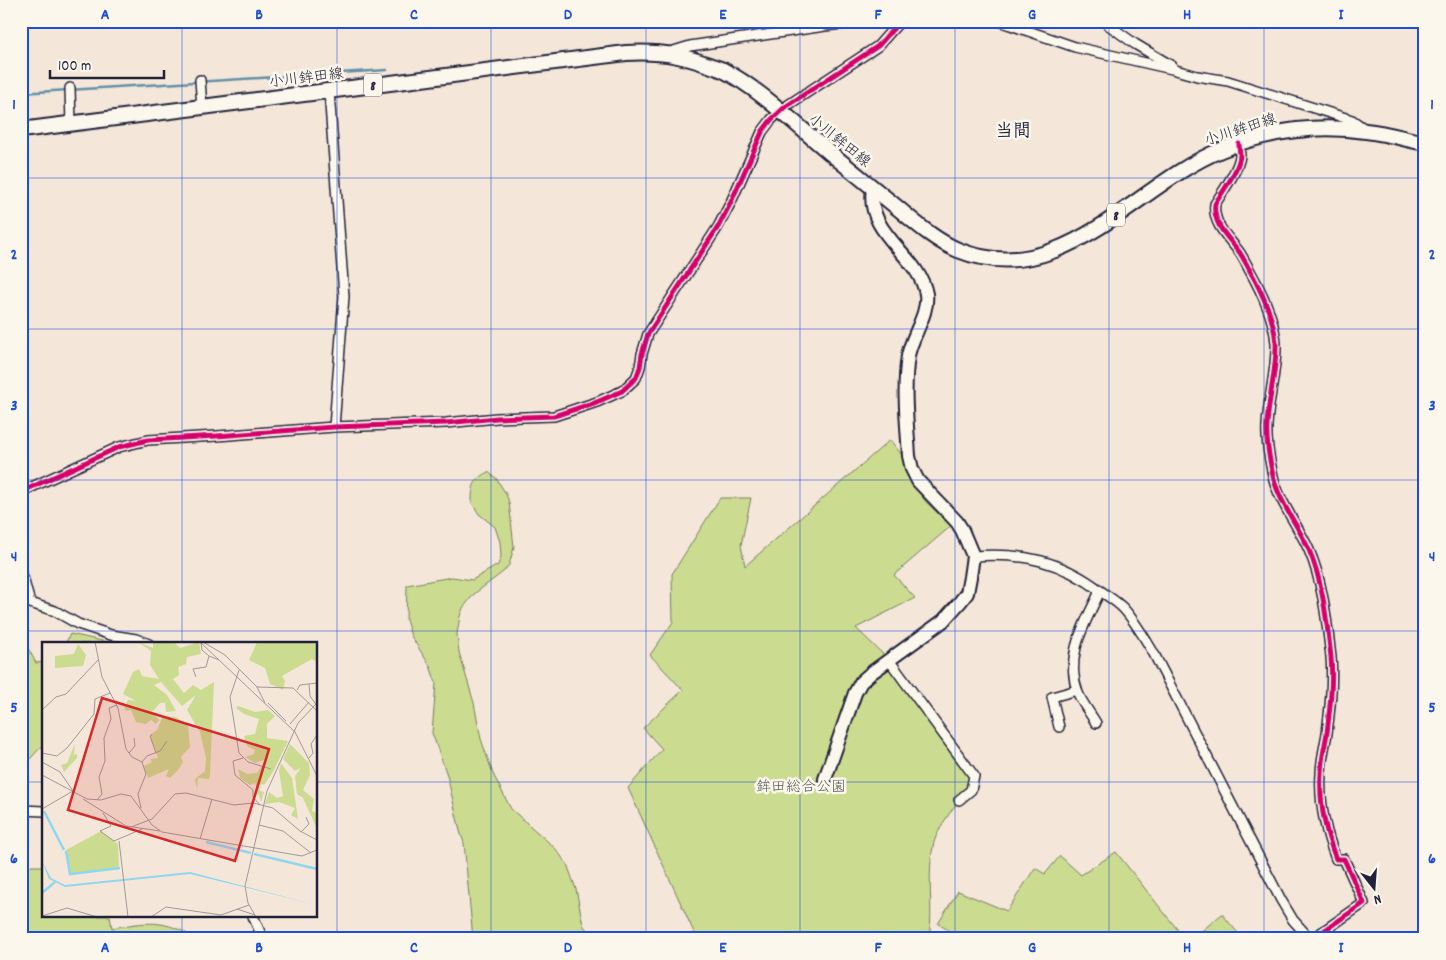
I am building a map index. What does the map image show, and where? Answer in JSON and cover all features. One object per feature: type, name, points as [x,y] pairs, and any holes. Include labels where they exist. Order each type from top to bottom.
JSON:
[{"type":"main road","name":"小川鉾田線","points":[[21,130],[626,53],[667,53],[692,59],[722,70],[742,81],[934,236],[957,250],[1002,259],[1024,259],[1046,254],[1080,239],[1194,163],[1207,156],[1268,135],[1298,130],[1334,128],[1367,131],[1425,143]]},
{"type":"street","points":[[667,53],[690,46],[817,25],[872,21]]},
{"type":"street","points":[[21,492],[119,447],[148,440],[334,427],[554,416],[597,402],[622,391],[636,378],[648,334],[718,227],[762,132],[771,120],[785,107],[878,46],[900,21]]},
{"type":"street","points":[[999,21],[1074,47],[1172,68],[1198,76],[1228,81],[1352,120],[1367,131]]},
{"type":"street","points":[[1102,21],[1134,44],[1171,65],[1172,68]]},
{"type":"street","points":[[200,82],[202,107]]},
{"type":"street","points":[[70,90],[71,124]]},
{"type":"street","points":[[329,91],[344,296],[334,427]]},
{"type":"street","points":[[973,556],[998,554],[1035,560],[1062,568],[1100,590],[1122,607],[1143,636],[1281,900],[1293,920],[1311,939],[1364,903],[1344,859],[1336,858],[1328,838],[1323,815],[1321,772],[1330,703],[1330,656],[1322,599],[1315,569],[1306,544],[1279,494],[1272,473],[1267,439],[1267,424],[1276,354],[1275,333],[1268,308],[1257,284],[1240,254],[1217,222],[1214,209],[1238,164],[1240,156],[1239,144]]},
{"type":"street","points":[[825,778],[861,682],[943,621],[960,602],[966,593],[973,556],[968,541],[957,522],[918,481],[912,469],[909,456],[906,376],[910,344],[926,304],[926,296],[918,273],[884,232],[872,204],[873,188]]},
{"type":"street","points":[[21,570],[30,603],[55,611],[78,624],[111,635],[144,642]]},
{"type":"street","points":[[1096,723],[1077,690],[1072,666],[1079,636],[1100,590]]},
{"type":"street","points":[[890,660],[974,776],[970,790],[960,800]]},
{"type":"street","points":[[1059,728],[1052,697],[1077,690]]},
{"type":"street","points":[[21,810],[42,811]]},
{"type":"street","points":[[254,918],[263,939]]},
{"type":"green space","name":"鉾田総合公園","points":[[890,440],[902,455],[907,474],[915,487],[926,502],[951,526],[894,575],[915,598],[856,628],[889,660],[974,776],[970,786],[942,825],[934,842],[930,878],[931,915],[929,939],[697,939],[628,788],[662,749],[643,728],[683,690],[650,655],[673,622],[672,574],[720,498],[751,498],[741,545],[745,566]]},
{"type":"green space","points":[[488,472],[496,478],[509,502],[514,547],[509,565],[503,572],[474,594],[463,608],[457,634],[459,652],[474,703],[481,739],[493,774],[511,809],[555,848],[567,864],[576,889],[583,925],[595,939],[473,939],[464,843],[447,775],[432,733],[436,683],[430,666],[411,636],[406,620],[407,585],[452,577],[472,580],[498,565],[501,557],[500,542],[495,527],[479,514],[472,503],[474,484]]},
{"type":"green space","points":[[70,634],[107,642],[66,642]]},
{"type":"green space","points":[[21,635],[36,663],[42,662],[42,747],[23,767],[27,790],[21,806]]},
{"type":"green space","points":[[1116,852],[1185,939],[964,939],[938,924],[958,891],[1007,911],[1035,868],[1045,874],[1060,856],[1081,875]]},
{"type":"green space","points":[[21,866],[42,866],[42,918],[110,918],[112,928],[155,923],[184,932],[195,939],[21,939]]},
{"type":"green space","points":[[1222,914],[1243,939],[1192,939]]},
{"type":"waterway","points":[[21,93],[387,70]]},
{"type":"cycle path","points":[[21,492],[119,447],[148,440],[334,427],[446,423],[497,418],[554,416],[597,402],[622,391],[636,378],[648,334],[718,227],[762,132],[771,120],[785,107],[878,46],[900,21]]},
{"type":"cycle path","points":[[1239,144],[1239,162],[1230,181],[1215,204],[1216,218],[1226,236],[1240,253],[1258,287],[1267,305],[1275,333],[1276,353],[1269,405],[1267,443],[1278,492],[1309,550],[1318,575],[1324,603],[1331,657],[1330,705],[1321,769],[1321,796],[1324,817],[1336,859],[1344,859],[1364,903],[1312,939]]},
{"type":"district","name":"当間","points":[[1013,130]]}]
